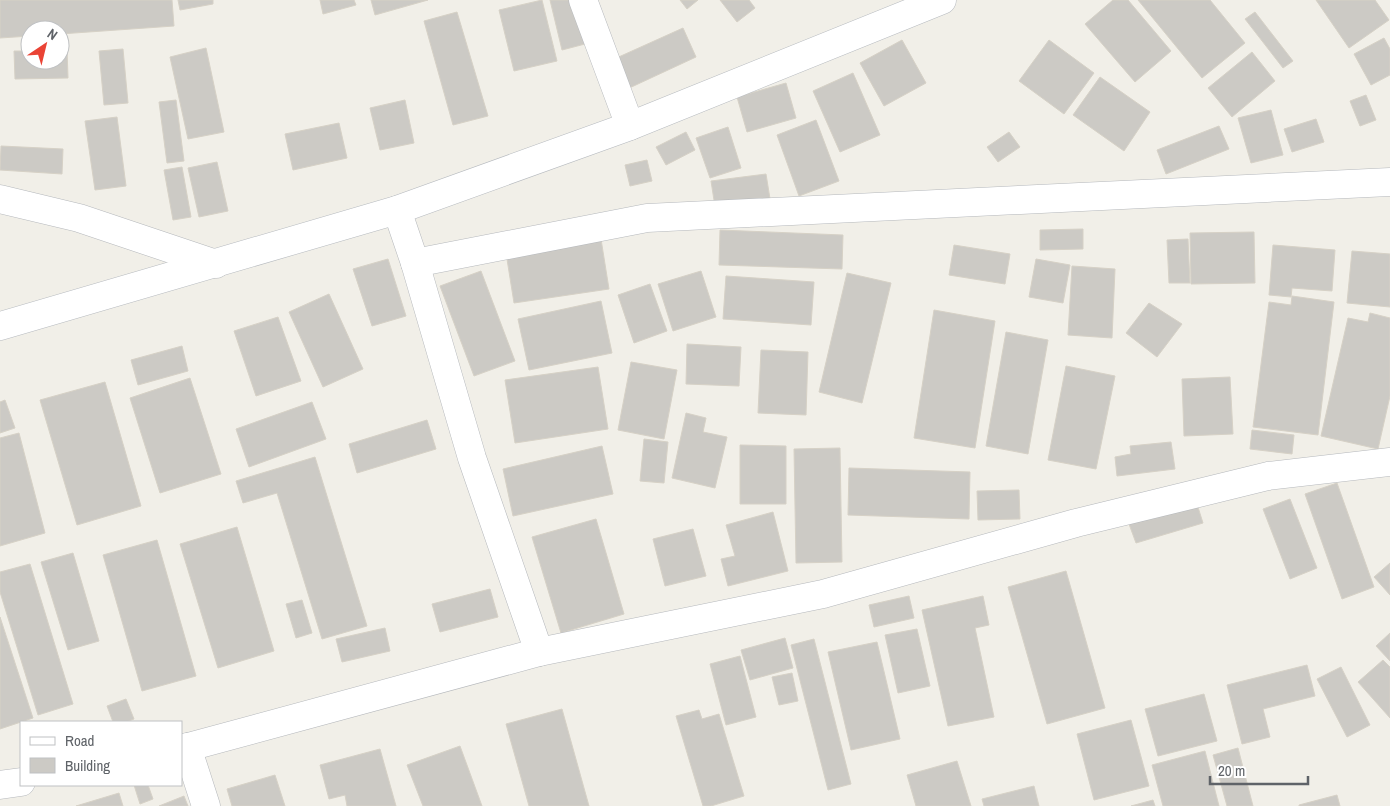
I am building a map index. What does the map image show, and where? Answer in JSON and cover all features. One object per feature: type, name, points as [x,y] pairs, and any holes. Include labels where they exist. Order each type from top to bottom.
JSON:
[{"type":"street","points":[[583,0],[630,126]]},
{"type":"street","points":[[0,326],[396,210],[630,126],[942,0]]},
{"type":"street","points":[[416,263],[646,218],[1390,182]]},
{"type":"street","points":[[0,199],[78,218],[216,264]]},
{"type":"street","points":[[396,210],[416,263],[472,458],[539,652]]},
{"type":"street","points":[[206,806],[184,748],[539,652],[823,594],[1076,523],[1268,476],[1390,462]]},
{"type":"street","points":[[0,785],[20,782]]},
{"type":"building","points":[[0,0],[172,0],[174,26],[70,33],[70,20],[20,20],[20,37],[0,38]]},
{"type":"building","points":[[178,0],[213,0],[213,4],[180,10]]},
{"type":"building","points":[[320,0],[354,0],[356,5],[323,14]]},
{"type":"building","points":[[371,0],[428,0],[375,15]]},
{"type":"building","points":[[542,0],[557,61],[514,71],[499,10]]},
{"type":"building","points":[[550,0],[574,0],[585,44],[562,50]]},
{"type":"building","points":[[680,0],[698,0],[687,9]]},
{"type":"building","points":[[720,0],[749,0],[755,8],[737,22]]},
{"type":"building","points":[[1113,0],[1128,0],[1171,51],[1135,82],[1085,24]]},
{"type":"building","points":[[1138,0],[1210,0],[1245,43],[1202,78]]},
{"type":"building","points":[[1316,0],[1375,0],[1389,20],[1349,48]]},
{"type":"building","points":[[457,12],[488,116],[453,125],[424,21]]},
{"type":"building","points":[[1255,12],[1293,61],[1283,68],[1245,19]]},
{"type":"building","points":[[683,28],[696,57],[625,90],[612,60]]},
{"type":"building","points":[[1384,38],[1390,49],[1390,75],[1371,85],[1354,54]]},
{"type":"building","points":[[902,40],[926,83],[884,106],[860,63]]},
{"type":"building","points":[[1049,40],[1094,73],[1064,114],[1019,81]]},
{"type":"building","points":[[206,48],[224,132],[188,139],[170,57]]},
{"type":"building","points":[[123,49],[128,103],[104,105],[99,51]]},
{"type":"building","points":[[14,51],[20,51],[20,70],[68,70],[68,78],[15,79]]},
{"type":"building","points":[[1252,52],[1275,81],[1232,117],[1208,88]]},
{"type":"building","points":[[853,73],[880,135],[840,152],[813,91]]},
{"type":"building","points":[[1100,77],[1150,112],[1124,151],[1073,115]]},
{"type":"building","points":[[786,83],[796,118],[747,132],[737,97]]},
{"type":"building","points":[[1366,95],[1376,120],[1360,126],[1350,101]]},
{"type":"building","points":[[176,100],[184,161],[167,163],[159,102]]},
{"type":"building","points":[[405,100],[414,143],[380,150],[370,108]]},
{"type":"building","points":[[1271,110],[1283,155],[1251,163],[1238,118]]},
{"type":"building","points":[[117,117],[126,186],[95,190],[85,121]]},
{"type":"building","points":[[1316,119],[1324,142],[1292,152],[1284,129]]},
{"type":"building","points":[[816,120],[839,181],[799,196],[777,135]]},
{"type":"building","points":[[339,123],[347,158],[293,170],[285,134]]},
{"type":"building","points":[[1219,126],[1229,149],[1166,174],[1157,150]]},
{"type":"building","points":[[728,127],[741,168],[710,178],[696,138]]},
{"type":"building","points":[[686,132],[695,150],[666,165],[656,147]]},
{"type":"building","points":[[1009,132],[1020,147],[998,162],[987,147]]},
{"type":"building","points":[[1,146],[63,149],[62,174],[0,170]]},
{"type":"building","points":[[647,160],[652,181],[630,186],[625,165]]},
{"type":"building","points":[[217,162],[228,211],[199,217],[188,168]]},
{"type":"building","points":[[182,167],[191,217],[173,220],[164,170]]},
{"type":"building","points":[[766,174],[771,205],[716,213],[711,181]]},
{"type":"building","points":[[1083,229],[1083,249],[1040,250],[1040,230]]},
{"type":"building","points":[[720,230],[843,235],[842,269],[719,265]]},
{"type":"building","points":[[1254,232],[1255,283],[1191,284],[1190,233]]},
{"type":"building","points":[[601,239],[609,289],[514,303],[506,253]]},
{"type":"building","points":[[1188,239],[1190,283],[1169,283],[1167,240]]},
{"type":"building","points":[[954,245],[1010,254],[1005,284],[949,275]]},
{"type":"building","points":[[1273,245],[1335,250],[1332,291],[1292,288],[1291,297],[1269,295]]},
{"type":"building","points":[[1352,251],[1390,254],[1390,307],[1347,303]]},
{"type":"building","points":[[388,259],[406,316],[372,326],[353,269]]},
{"type":"building","points":[[1036,259],[1070,265],[1063,303],[1029,297]]},
{"type":"building","points":[[1072,266],[1115,269],[1112,338],[1068,335]]},
{"type":"building","points":[[481,271],[515,361],[474,376],[440,286]]},
{"type":"building","points":[[701,271],[716,317],[673,331],[658,284]]},
{"type":"building","points":[[847,273],[891,283],[862,403],[819,392]]},
{"type":"building","points":[[726,276],[814,282],[811,325],[723,319]]},
{"type":"building","points":[[650,284],[667,331],[634,343],[618,295]]},
{"type":"building","points":[[329,294],[363,369],[323,387],[289,312]]},
{"type":"building","points":[[1292,296],[1334,302],[1318,435],[1253,427],[1269,302],[1291,305]]},
{"type":"building","points":[[601,301],[612,353],[529,370],[518,319]]},
{"type":"building","points":[[1149,303],[1182,324],[1157,357],[1126,333]]},
{"type":"building","points":[[934,310],[995,321],[975,448],[914,438]]},
{"type":"building","points":[[1370,313],[1390,318],[1390,396],[1378,449],[1321,436],[1348,318],[1368,322]]},
{"type":"building","points":[[278,317],[301,381],[256,396],[234,331]]},
{"type":"building","points":[[1006,332],[1048,340],[1028,454],[986,446]]},
{"type":"building","points":[[687,344],[741,347],[739,386],[686,384]]},
{"type":"building","points":[[182,346],[188,371],[138,385],[131,360]]},
{"type":"building","points":[[761,350],[808,352],[806,415],[758,413]]},
{"type":"building","points":[[631,362],[677,370],[664,439],[618,430]]},
{"type":"building","points":[[1066,366],[1115,376],[1096,469],[1048,460]]},
{"type":"building","points":[[598,367],[608,429],[515,443],[505,380]]},
{"type":"building","points":[[1230,377],[1233,434],[1184,436],[1182,379]]},
{"type":"building","points":[[190,378],[221,474],[160,493],[130,398]]},
{"type":"building","points":[[105,382],[141,506],[77,525],[40,400]]},
{"type":"building","points":[[5,400],[15,428],[0,433],[0,402]]},
{"type":"building","points":[[312,402],[326,439],[249,467],[236,429]]},
{"type":"building","points":[[686,413],[706,418],[703,432],[727,437],[715,488],[672,478]]},
{"type":"building","points":[[427,420],[436,449],[357,473],[349,444]]},
{"type":"building","points":[[1252,430],[1294,435],[1292,454],[1250,449]]},
{"type":"building","points":[[19,433],[45,533],[0,546],[0,438]]},
{"type":"building","points":[[644,439],[668,442],[664,483],[640,481]]},
{"type":"building","points":[[1171,442],[1175,469],[1117,476],[1115,457],[1131,454],[1130,446]]},
{"type":"building","points":[[740,445],[786,446],[786,504],[740,504]]},
{"type":"building","points":[[602,446],[613,494],[513,516],[503,469]]},
{"type":"building","points":[[840,448],[842,562],[796,563],[794,449]]},
{"type":"building","points":[[315,457],[367,626],[322,639],[277,493],[243,503],[236,481]]},
{"type":"building","points":[[849,468],[970,472],[969,519],[848,515]]},
{"type":"building","points":[[1337,483],[1374,587],[1342,599],[1305,494]]},
{"type":"building","points":[[1019,490],[1020,519],[978,520],[977,491]]},
{"type":"building","points":[[1290,499],[1317,568],[1290,579],[1263,509]]},
{"type":"building","points":[[1197,504],[1203,523],[1136,543],[1129,524]]},
{"type":"building","points":[[773,512],[788,571],[728,586],[721,559],[735,556],[726,525]]},
{"type":"building","points":[[596,519],[624,614],[561,633],[532,537]]},
{"type":"building","points":[[237,527],[274,651],[218,668],[180,544]]},
{"type":"building","points":[[693,529],[706,576],[665,586],[653,539]]},
{"type":"building","points":[[157,540],[196,676],[142,691],[103,555]]},
{"type":"building","points":[[73,553],[99,641],[68,650],[41,562]]},
{"type":"building","points":[[1390,563],[1390,595],[1374,577]]},
{"type":"building","points":[[30,564],[73,704],[38,715],[0,592],[0,572]]},
{"type":"building","points":[[1066,571],[1105,708],[1047,724],[1008,587]]},
{"type":"building","points":[[490,589],[498,617],[440,632],[432,604]]},
{"type":"building","points":[[909,596],[914,618],[874,627],[869,605]]},
{"type":"building","points":[[983,596],[989,625],[975,628],[994,717],[948,726],[922,610]]},
{"type":"building","points":[[302,600],[312,633],[296,638],[286,604]]},
{"type":"building","points":[[0,617],[33,718],[0,729]]},
{"type":"building","points":[[385,628],[390,651],[342,662],[336,639]]},
{"type":"building","points":[[917,629],[930,686],[898,693],[885,635]]},
{"type":"building","points":[[1390,633],[1390,661],[1376,646]]},
{"type":"building","points":[[785,638],[793,668],[750,680],[741,650]]},
{"type":"building","points":[[814,639],[851,784],[828,790],[791,645]]},
{"type":"building","points":[[877,642],[900,739],[851,750],[828,652]]},
{"type":"building","points":[[740,656],[756,717],[726,725],[710,664]]},
{"type":"building","points":[[1383,660],[1390,667],[1390,718],[1358,682]]},
{"type":"building","points":[[1307,665],[1315,696],[1263,709],[1270,737],[1242,744],[1227,685]]},
{"type":"building","points":[[1341,667],[1370,725],[1347,737],[1317,679]]},
{"type":"building","points":[[792,673],[798,701],[779,705],[772,677]]},
{"type":"building","points":[[1204,694],[1217,741],[1158,756],[1145,709]]},
{"type":"building","points":[[126,699],[134,719],[113,721],[107,706]]},
{"type":"building","points":[[562,709],[589,806],[529,806],[506,724]]},
{"type":"building","points":[[699,710],[702,719],[719,714],[744,796],[711,806],[703,806],[676,716]]},
{"type":"building","points":[[1131,720],[1149,786],[1094,800],[1077,734]]},
{"type":"building","points":[[460,746],[482,806],[423,806],[407,765]]},
{"type":"building","points":[[1238,748],[1253,806],[1227,806],[1213,755]]},
{"type":"building","points":[[380,749],[396,806],[347,806],[345,795],[329,799],[320,765]]},
{"type":"building","points":[[1205,751],[1219,806],[1163,806],[1152,765]]},
{"type":"building","points":[[957,761],[971,806],[916,806],[907,775]]},
{"type":"building","points":[[275,775],[285,806],[232,806],[227,789]]},
{"type":"building","points":[[134,786],[148,786],[153,799],[140,804]]},
{"type":"building","points":[[1034,786],[1039,806],[984,806],[982,799]]},
{"type":"building","points":[[119,793],[123,806],[76,806]]},
{"type":"building","points":[[1337,795],[1340,806],[1299,806],[1299,805]]},
{"type":"building","points":[[184,796],[188,806],[159,806]]},
{"type":"building","points":[[1153,800],[1155,806],[1131,806]]}]
